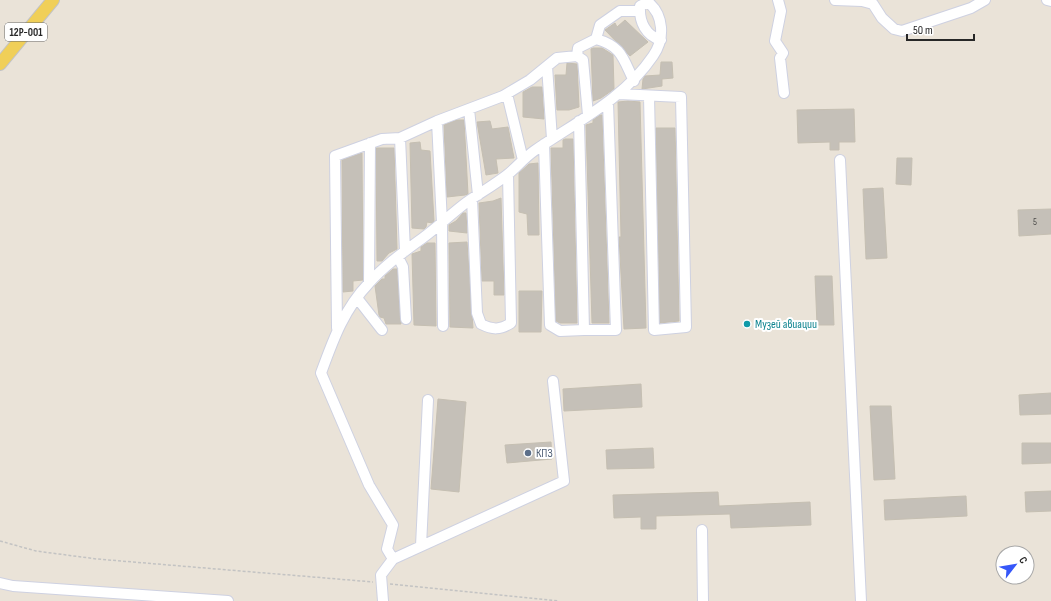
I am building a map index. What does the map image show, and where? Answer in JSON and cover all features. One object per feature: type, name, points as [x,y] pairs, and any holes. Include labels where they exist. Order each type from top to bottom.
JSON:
[{"type":"main road","name":"12Р-001","points":[[0,64],[53,0]]},
{"type":"street","points":[[778,0],[781,11],[776,41],[783,53],[780,58],[784,93]]},
{"type":"street","points":[[835,0],[862,0],[873,4],[882,18],[894,29],[902,31],[971,8],[985,0]]},
{"type":"street","points":[[1047,0],[1051,1]]},
{"type":"street","points":[[393,559],[387,549],[393,525],[369,486],[321,373],[337,328],[368,283],[402,254],[475,197],[508,174],[523,160],[548,141],[608,103],[634,81],[654,55],[661,40],[660,21],[655,7],[648,2],[640,6],[644,28],[652,37],[661,40]]},
{"type":"street","points":[[596,39],[600,25],[620,11],[640,11]]},
{"type":"street","points":[[577,56],[578,48],[596,39],[610,42],[619,51],[634,81]]},
{"type":"street","points":[[337,328],[335,156],[382,139],[400,138],[437,121],[469,110],[507,94],[530,80],[557,58],[577,56],[583,60],[584,330]]},
{"type":"street","points":[[547,66],[550,325],[560,331],[616,330],[608,103]]},
{"type":"street","points":[[507,94],[523,160]]},
{"type":"street","points":[[619,94],[681,97],[686,327],[654,330],[649,96]]},
{"type":"street","points":[[469,110],[475,197],[477,313],[481,324],[490,328],[502,329],[511,323],[508,174]]},
{"type":"street","points":[[437,121],[442,222],[443,326]]},
{"type":"street","points":[[400,138],[402,254],[406,319]]},
{"type":"street","points":[[368,283],[370,143]]},
{"type":"street","points":[[840,160],[861,601]]},
{"type":"street","points":[[357,298],[382,330]]},
{"type":"street","points":[[383,601],[381,575],[393,559],[564,481],[554,381]]},
{"type":"street","points":[[421,546],[428,400]]},
{"type":"street","points":[[702,530],[703,601]]},
{"type":"street","points":[[0,583],[13,586],[228,601]]},
{"type":"path","points":[[0,541],[36,551],[97,559],[373,582]]},
{"type":"path","points":[[389,584],[559,601]]},
{"type":"building","points":[[625,20],[648,42],[630,56],[605,30],[615,23],[617,27]]},
{"type":"building","points":[[602,48],[613,55],[614,89],[601,98],[593,101],[591,49]]},
{"type":"building","points":[[661,62],[672,62],[673,78],[662,79],[662,86],[642,89],[643,79],[645,76],[660,75]]},
{"type":"building","points":[[567,63],[577,64],[579,107],[569,110],[557,110],[555,75],[566,75]]},
{"type":"building","points":[[532,87],[542,87],[544,119],[523,117],[523,92]]},
{"type":"building","points":[[618,102],[640,102],[646,328],[624,329],[619,237],[621,237]]},
{"type":"building","points":[[854,109],[855,142],[839,142],[839,150],[830,150],[830,142],[798,143],[797,110]]},
{"type":"building","points":[[602,115],[609,323],[592,323],[586,125],[593,123],[593,120]]},
{"type":"building","points":[[457,120],[464,120],[468,194],[447,197],[444,125]]},
{"type":"building","points":[[490,121],[492,129],[508,127],[514,158],[496,159],[498,173],[486,175],[477,122]]},
{"type":"building","points":[[656,128],[675,128],[679,321],[660,323]]},
{"type":"building","points":[[573,139],[577,323],[560,323],[556,321],[551,148],[563,148],[563,140]]},
{"type":"building","points":[[420,142],[421,150],[430,151],[434,221],[432,223],[427,222],[424,229],[412,228],[410,143]]},
{"type":"building","points":[[376,148],[394,148],[397,249],[389,253],[382,261],[377,261]]},
{"type":"building","points":[[362,153],[363,280],[353,281],[353,291],[343,292],[342,160]]},
{"type":"building","points":[[897,158],[912,158],[911,185],[896,184]]},
{"type":"building","points":[[538,163],[539,235],[528,235],[527,214],[519,212],[519,173],[529,164]]},
{"type":"building","points":[[883,188],[887,258],[866,259],[863,189]]},
{"type":"building","points":[[501,198],[504,295],[494,295],[494,281],[482,281],[479,203]]},
{"type":"building","points":[[1051,209],[1051,234],[1019,236],[1018,210]]},
{"type":"building","points":[[463,213],[466,213],[467,233],[449,231],[449,225],[456,221]]},
{"type":"building","points":[[467,242],[473,328],[450,327],[449,243]]},
{"type":"building","points":[[427,243],[435,243],[436,326],[414,325],[412,254],[421,251],[421,247]]},
{"type":"building","points":[[393,269],[397,269],[401,324],[386,324],[384,318],[380,317],[379,315],[375,286],[382,279],[385,279],[385,276]]},
{"type":"building","points":[[815,276],[832,276],[834,325],[817,325]]},
{"type":"building","points":[[519,291],[542,291],[541,332],[519,332]]},
{"type":"building","points":[[641,384],[642,407],[564,411],[563,389]]},
{"type":"building","points":[[1051,393],[1051,414],[1020,415],[1019,395]]},
{"type":"building","points":[[438,399],[466,402],[459,492],[431,489]]},
{"type":"building","points":[[870,406],[891,406],[895,479],[874,480]]},
{"type":"building","points":[[551,442],[552,459],[507,463],[505,445]]},
{"type":"building","points":[[1022,443],[1051,443],[1051,463],[1022,464]]},
{"type":"building","points":[[653,448],[654,468],[607,469],[606,450]]},
{"type":"building","points":[[1051,491],[1051,511],[1026,512],[1025,492]]},
{"type":"building","points":[[718,492],[719,506],[810,502],[811,525],[731,528],[730,514],[656,516],[656,529],[641,529],[641,517],[614,518],[613,495]]},
{"type":"building","points":[[966,496],[967,516],[885,520],[884,500]]},
{"type":"place","name":"Музей авиации","points":[[747,324]]},
{"type":"place","name":"КПЗ","points":[[528,453]]}]
